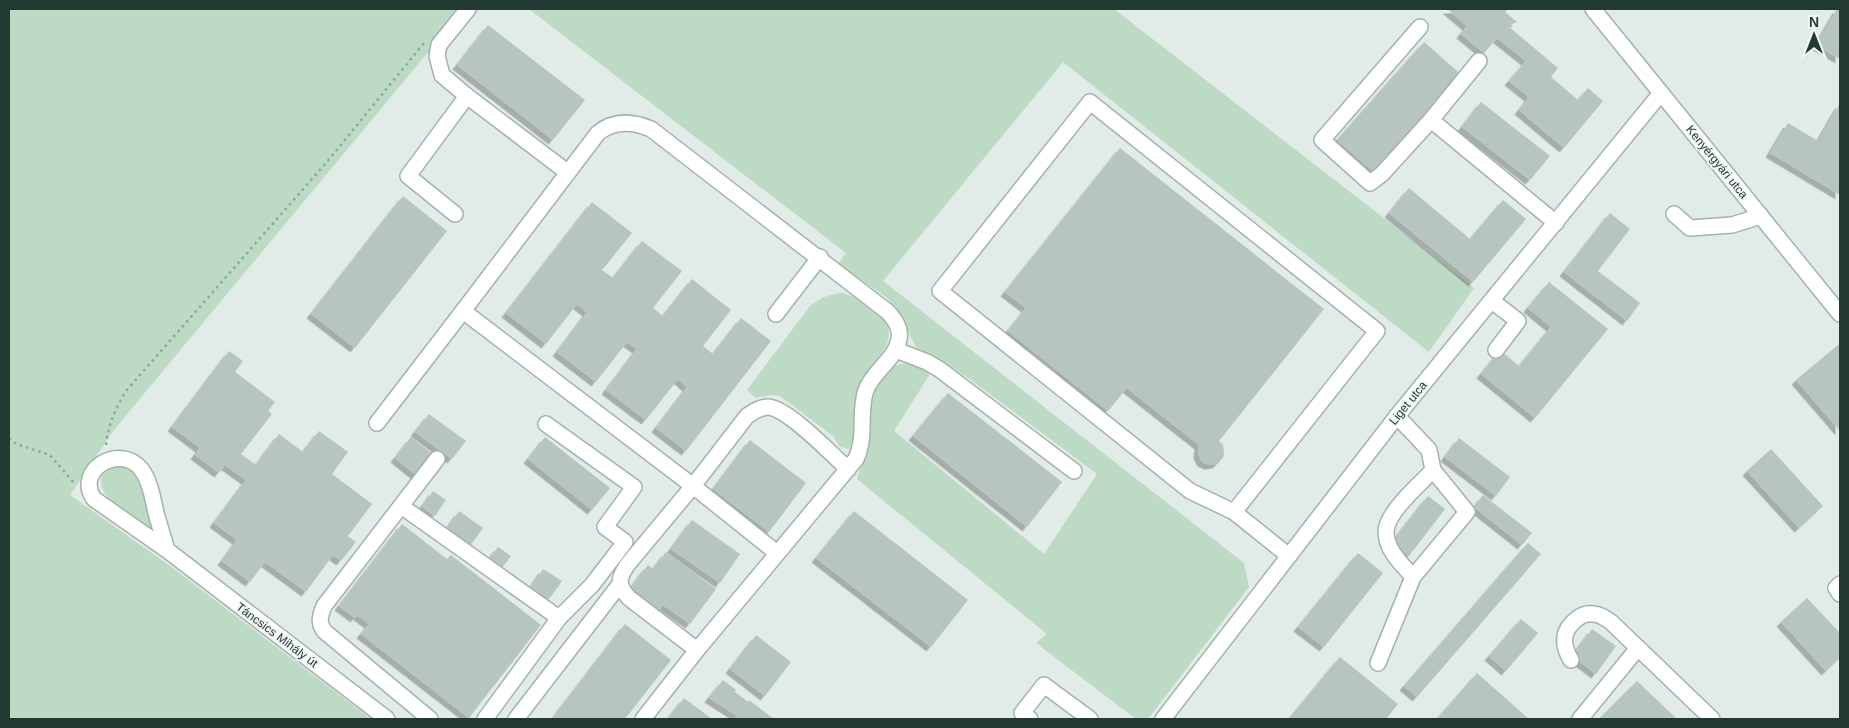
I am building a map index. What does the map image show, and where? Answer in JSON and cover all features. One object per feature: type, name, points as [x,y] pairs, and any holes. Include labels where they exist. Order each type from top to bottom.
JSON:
[{"type":"street","points":[[468,9],[439,45],[437,56],[442,74],[467,96],[567,172]]},
{"type":"street","name":"Kenyérgyári utca","points":[[1594,9],[1840,314]]},
{"type":"street","points":[[1420,27],[1322,140],[1370,182],[1382,174],[1431,120],[1479,61]]},
{"type":"street","name":"Liget utca","points":[[1163,719],[1397,416],[1661,94]]},
{"type":"street","points":[[455,214],[408,176],[467,96]]},
{"type":"street","points":[[1234,512],[1377,331],[1090,102],[940,291],[1190,492],[1234,512],[1289,556]]},
{"type":"street","points":[[1431,120],[1556,223]]},
{"type":"street","points":[[377,423],[598,133],[606,126],[616,123],[640,124],[652,128],[820,257],[888,312],[894,319],[900,334],[896,350],[872,379],[866,391],[861,446],[856,459],[697,650],[643,719]]},
{"type":"street","points":[[1674,214],[1690,228],[1732,225],[1761,216]]},
{"type":"street","points":[[776,314],[820,257]]},
{"type":"street","points":[[1492,301],[1518,321],[1496,350]]},
{"type":"street","points":[[462,311],[693,486],[777,553]]},
{"type":"street","points":[[896,350],[928,362],[939,369],[1074,471]]},
{"type":"street","points":[[697,650],[629,598],[622,590],[620,584],[622,572],[693,486],[747,416],[757,410],[768,407],[779,410],[791,418],[848,469]]},
{"type":"street","points":[[1378,663],[1413,576],[1467,512],[1433,470],[1429,450],[1397,416]]},
{"type":"street","points":[[485,719],[560,618],[592,585],[625,542],[605,527],[634,487],[546,424]]},
{"type":"street","points":[[88,492],[88,483],[92,474],[104,461],[126,459],[135,463],[142,470],[147,481],[167,550]]},
{"type":"street","points":[[430,719],[324,631],[320,624],[320,617],[324,606],[437,459]]},
{"type":"street","points":[[1413,576],[1393,553],[1387,541],[1386,531],[1388,522],[1396,509],[1433,470]]},
{"type":"street","name":"Táncsics Mihály út","points":[[88,492],[102,506],[167,550],[387,719]]},
{"type":"street","points":[[401,506],[560,618]]},
{"type":"street","points":[[516,719],[620,584]]},
{"type":"street","points":[[1840,584],[1836,588],[1840,594]]},
{"type":"street","points":[[1571,660],[1565,651],[1564,635],[1567,628],[1583,615],[1591,613],[1606,618],[1712,719]]},
{"type":"street","points":[[1580,719],[1638,648]]},
{"type":"street","points":[[1030,719],[1022,713],[1044,685],[1090,719]]},
{"type":"path","points":[[104,461],[108,429],[116,407],[126,391],[326,163],[427,40]]},
{"type":"path","points":[[9,438],[16,444],[50,455],[72,482],[88,492]]},
{"type":"green space","points":[[9,9],[464,9],[113,431],[70,495],[170,566],[371,719],[9,719]]},
{"type":"green space","points":[[529,9],[1114,9],[1474,288],[1429,352],[1063,62],[883,281],[1244,563],[1249,587],[1148,719],[1136,719],[1036,643],[1047,634],[857,479],[866,449],[872,400],[875,391],[891,368],[902,364],[908,364],[930,374],[894,431],[1044,554],[1097,474],[971,380],[944,362],[916,347],[896,308],[886,297],[838,264],[846,253]]},
{"type":"green space","points":[[841,293],[863,301],[875,310],[884,320],[888,329],[885,347],[861,383],[853,445],[848,449],[839,446],[833,436],[780,396],[772,395],[756,398],[747,390],[810,306],[824,297]]},
{"type":"green space","points":[[120,462],[141,476],[158,538],[129,518],[109,499],[102,489],[101,479],[106,470]]},
{"type":"building","points":[[1447,9],[1508,9],[1505,12],[1517,22],[1508,26],[1558,68],[1551,77],[1578,100],[1588,88],[1603,101],[1564,148],[1519,110],[1529,97],[1509,81],[1526,61],[1497,38],[1484,53],[1461,34],[1467,26]]},
{"type":"building","points":[[1837,9],[1840,9],[1840,59],[1816,45]]},
{"type":"building","points":[[488,25],[585,100],[553,140],[457,65]]},
{"type":"building","points":[[1424,42],[1464,77],[1377,175],[1337,140]]},
{"type":"building","points":[[1481,102],[1550,156],[1530,180],[1462,127]]},
{"type":"building","points":[[1840,103],[1840,195],[1770,153],[1788,123],[1818,141]]},
{"type":"building","points":[[1120,148],[1324,309],[1219,441],[1223,445],[1224,454],[1217,464],[1209,465],[1202,462],[1198,454],[1199,445],[1127,388],[1108,411],[1008,331],[1026,308],[1005,292]]},
{"type":"building","points":[[1409,188],[1470,239],[1503,200],[1526,219],[1473,282],[1389,213]]},
{"type":"building","points":[[403,196],[447,231],[355,348],[311,314]]},
{"type":"building","points":[[592,202],[632,233],[602,270],[613,278],[642,241],[682,271],[653,308],[663,316],[692,279],[731,310],[703,346],[713,354],[741,318],[771,341],[686,451],[656,428],[687,387],[678,379],[646,420],[606,390],[637,349],[627,342],[596,382],[557,352],[587,312],[577,304],[546,344],[506,313]]},
{"type":"building","points":[[1610,213],[1630,229],[1598,271],[1640,303],[1627,321],[1564,272]]},
{"type":"building","points":[[1549,282],[1608,329],[1535,418],[1481,374],[1500,350],[1519,366],[1551,327],[1528,308]]},
{"type":"building","points":[[1840,345],[1840,431],[1796,380]]},
{"type":"building","points":[[229,351],[243,361],[235,372],[275,402],[268,411],[272,414],[241,454],[256,465],[279,434],[303,452],[319,431],[348,452],[332,474],[372,504],[348,536],[356,542],[341,561],[333,555],[306,592],[265,562],[250,582],[222,561],[237,540],[214,523],[246,480],[225,465],[219,473],[195,455],[200,448],[172,427]]},
{"type":"building","points":[[948,393],[1062,482],[1027,527],[913,436]]},
{"type":"building","points":[[429,414],[466,441],[452,459],[415,432]]},
{"type":"building","points":[[411,437],[432,453],[416,475],[395,458]]},
{"type":"building","points":[[545,437],[610,488],[592,510],[528,459]]},
{"type":"building","points":[[1459,438],[1510,477],[1496,496],[1445,457]]},
{"type":"building","points":[[750,440],[806,483],[769,532],[713,489]]},
{"type":"building","points":[[1771,449],[1823,506],[1799,528],[1747,471]]},
{"type":"building","points":[[433,491],[446,500],[435,516],[422,507]]},
{"type":"building","points":[[1483,495],[1532,533],[1522,545],[1474,507]]},
{"type":"building","points":[[1428,496],[1445,509],[1409,556],[1392,542]]},
{"type":"building","points":[[459,511],[483,528],[470,546],[447,529]]},
{"type":"building","points":[[854,511],[968,600],[931,647],[816,558]]},
{"type":"building","points":[[692,520],[740,554],[720,583],[671,549]]},
{"type":"building","points":[[402,524],[447,559],[451,555],[541,625],[469,718],[361,634],[369,624],[357,615],[355,618],[339,606]]},
{"type":"building","points":[[1528,543],[1541,554],[1417,697],[1404,686]]},
{"type":"building","points":[[498,547],[511,556],[498,573],[485,564]]},
{"type":"building","points":[[666,552],[716,589],[690,624],[663,605],[657,612],[629,590],[648,565],[653,569]]},
{"type":"building","points":[[1358,553],[1383,573],[1324,647],[1298,627]]},
{"type":"building","points":[[543,569],[562,581],[549,599],[531,587]]},
{"type":"building","points":[[1807,598],[1840,633],[1840,658],[1826,671],[1781,622]]},
{"type":"building","points":[[1521,619],[1538,633],[1506,671],[1489,656]]},
{"type":"building","points":[[625,624],[671,660],[625,719],[552,719]]},
{"type":"building","points":[[1592,629],[1616,646],[1596,674],[1572,656]]},
{"type":"building","points":[[756,635],[791,662],[765,696],[730,669]]},
{"type":"building","points":[[1340,657],[1398,704],[1386,719],[1289,719]]},
{"type":"building","points":[[1477,673],[1529,719],[1437,719]]},
{"type":"building","points":[[723,680],[748,702],[749,700],[774,719],[735,719],[737,716],[709,698]]},
{"type":"building","points":[[1637,681],[1677,719],[1599,719]]},
{"type":"building","points":[[684,698],[712,719],[668,719]]}]
